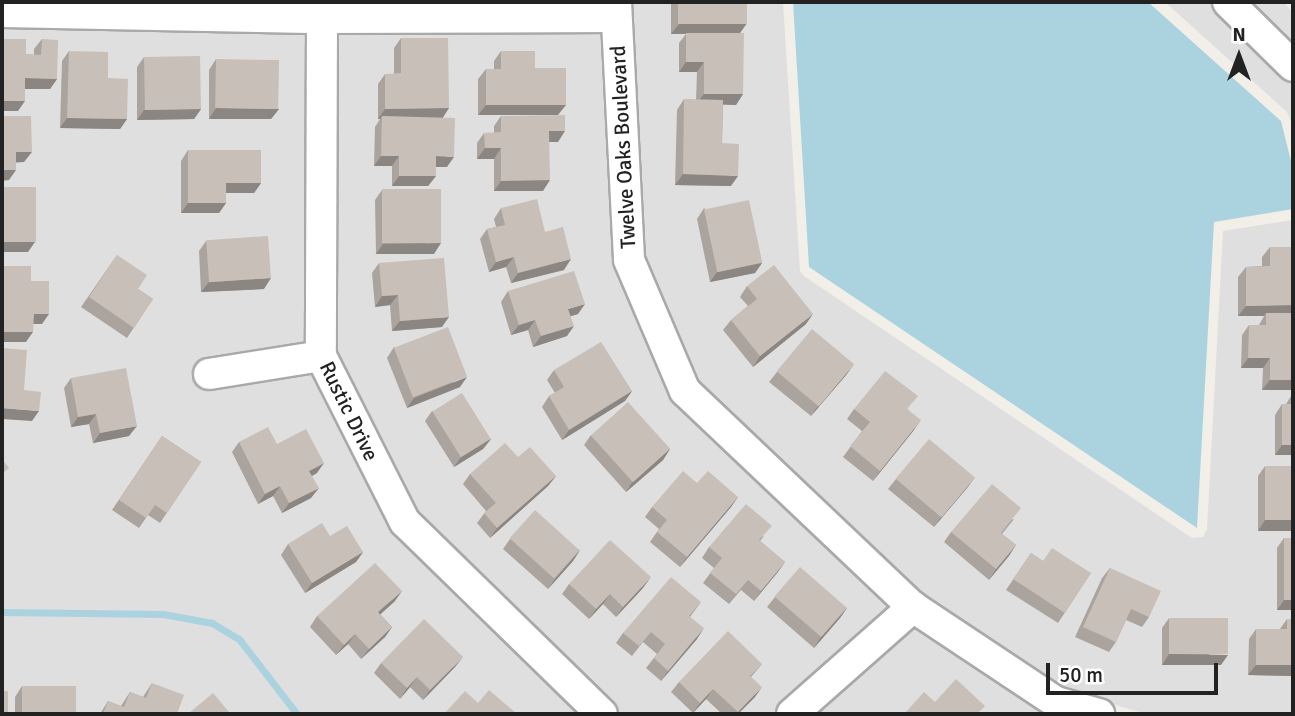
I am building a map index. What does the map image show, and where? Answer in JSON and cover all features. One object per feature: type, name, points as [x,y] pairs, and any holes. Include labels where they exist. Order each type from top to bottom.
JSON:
[{"type":"street","points":[[1227,2],[1293,66]]},
{"type":"street","name":"Twelve Oaks Boulevard","points":[[2,12],[322,18],[616,9],[629,260],[685,391],[913,607],[1056,702],[1099,714]]},
{"type":"street","name":"Rustic Drive","points":[[322,18],[321,356],[405,522],[602,714]]},
{"type":"street","points":[[209,374],[321,356]]},
{"type":"street","points":[[792,714],[913,607]]},
{"type":"shaded area","points":[[628,2],[783,2],[800,271],[1192,538],[1203,537],[1207,529],[1223,231],[1293,220],[1293,714],[1146,714],[1061,689],[921,597],[695,383],[640,257]]},
{"type":"shaded area","points":[[1165,2],[1209,2],[1272,62],[1293,85],[1293,127],[1287,112]]},
{"type":"shaded area","points":[[1246,2],[1284,2],[1293,13],[1293,47]]},
{"type":"shaded area","points":[[2,25],[310,31],[309,345],[196,363],[199,389],[314,371],[397,532],[584,714],[2,714]]},
{"type":"shaded area","points":[[605,30],[617,261],[675,397],[894,607],[773,714],[620,714],[414,513],[333,353],[334,31]]},
{"type":"shaded area","points":[[914,623],[1054,714],[811,714]]},
{"type":"water","points":[[793,2],[1148,2],[1281,121],[1293,169],[1293,209],[1214,222],[1197,528],[809,267]]},
{"type":"building","points":[[678,2],[747,2],[747,24],[678,24]]},
{"type":"building","points":[[686,33],[744,33],[743,94],[704,94],[704,62],[686,62]]},
{"type":"building","points":[[401,38],[448,38],[449,108],[385,109],[385,74],[401,73]]},
{"type":"building","points":[[2,39],[26,39],[26,54],[41,55],[42,39],[58,40],[57,79],[25,78],[25,101],[2,101]]},
{"type":"building","points":[[69,51],[108,52],[108,78],[128,79],[127,119],[67,118]]},
{"type":"building","points":[[501,51],[535,51],[535,68],[566,68],[566,105],[486,105],[486,69],[501,69]]},
{"type":"building","points":[[200,56],[201,109],[145,110],[144,57]]},
{"type":"building","points":[[216,59],[279,60],[278,109],[215,108]]},
{"type":"building","points":[[684,99],[723,100],[722,143],[739,144],[738,176],[683,174]]},
{"type":"building","points":[[565,115],[565,131],[549,131],[550,180],[501,181],[501,148],[485,148],[484,133],[501,132],[501,116]]},
{"type":"building","points":[[2,116],[31,116],[32,152],[16,152],[16,170],[2,170]]},
{"type":"building","points":[[382,116],[455,118],[454,157],[436,156],[436,176],[399,176],[399,156],[381,156]]},
{"type":"building","points":[[188,150],[261,150],[261,183],[226,183],[226,203],[188,203]]},
{"type":"building","points":[[2,187],[36,187],[36,242],[2,242]]},
{"type":"building","points":[[382,189],[441,189],[441,243],[382,243]]},
{"type":"building","points":[[537,199],[545,232],[563,227],[571,259],[518,273],[514,257],[496,262],[487,229],[505,225],[501,208]]},
{"type":"building","points":[[749,200],[762,263],[717,272],[704,210]]},
{"type":"building","points":[[268,236],[271,278],[209,282],[206,240]]},
{"type":"building","points":[[1270,247],[1293,247],[1293,305],[1246,306],[1246,267],[1270,266]]},
{"type":"building","points":[[117,255],[147,275],[138,289],[153,299],[134,328],[89,297]]},
{"type":"building","points":[[444,258],[449,317],[400,321],[398,295],[382,296],[379,263]]},
{"type":"building","points":[[774,265],[813,314],[760,356],[731,320],[757,299],[747,286]]},
{"type":"building","points":[[2,266],[31,266],[31,281],[49,281],[49,314],[34,314],[33,332],[2,332]]},
{"type":"building","points":[[574,271],[585,304],[568,309],[574,326],[541,336],[535,320],[519,325],[508,291]]},
{"type":"building","points":[[1266,313],[1293,313],[1293,380],[1270,380],[1270,358],[1248,358],[1249,325],[1266,325]]},
{"type":"building","points":[[448,327],[467,376],[413,397],[394,348]]},
{"type":"building","points":[[812,329],[854,364],[819,406],[777,371]]},
{"type":"building","points":[[601,342],[632,391],[569,430],[549,396],[564,387],[554,370]]},
{"type":"building","points":[[2,348],[27,350],[24,390],[41,392],[39,411],[2,408]]},
{"type":"building","points":[[126,368],[137,426],[100,433],[96,414],[78,417],[71,378]]},
{"type":"building","points":[[885,371],[918,396],[907,409],[921,420],[880,471],[850,446],[870,422],[854,409]]},
{"type":"building","points":[[462,393],[491,439],[461,457],[432,412]]},
{"type":"building","points":[[628,402],[670,449],[633,482],[591,435]]},
{"type":"building","points":[[1282,404],[1293,404],[1293,445],[1282,445]]},
{"type":"building","points":[[268,427],[277,444],[306,429],[324,463],[309,471],[319,488],[289,503],[280,486],[265,494],[239,442]]},
{"type":"building","points":[[162,436],[201,462],[167,513],[155,505],[146,518],[119,500]]},
{"type":"building","points":[[929,439],[975,478],[942,517],[896,479]]},
{"type":"building","points":[[505,443],[518,457],[530,447],[556,476],[497,528],[484,513],[496,503],[470,474]]},
{"type":"building","points":[[2,459],[9,468],[2,474]]},
{"type":"building","points":[[1265,466],[1293,466],[1293,520],[1265,520]]},
{"type":"building","points":[[683,471],[697,483],[708,471],[738,497],[687,557],[657,532],[667,520],[652,507]]},
{"type":"building","points":[[992,484],[1021,508],[1001,533],[1016,545],[996,569],[951,532]]},
{"type":"building","points":[[746,504],[772,526],[759,540],[785,562],[761,591],[748,580],[736,594],[710,573],[722,558],[709,547]]},
{"type":"building","points":[[535,510],[580,550],[554,578],[510,538]]},
{"type":"building","points":[[322,523],[330,536],[347,526],[363,552],[312,583],[288,544]]},
{"type":"building","points":[[1284,538],[1293,538],[1293,600],[1284,600]]},
{"type":"building","points":[[610,540],[651,577],[623,607],[610,594],[596,609],[569,584]]},
{"type":"building","points":[[1052,548],[1091,573],[1065,613],[1013,579],[1031,553],[1043,561]]},
{"type":"building","points":[[375,563],[402,591],[378,612],[392,627],[369,649],[355,634],[344,645],[317,616]]},
{"type":"building","points":[[800,567],[847,608],[821,637],[774,596]]},
{"type":"building","points":[[1110,568],[1161,591],[1149,617],[1131,609],[1116,642],[1083,627]]},
{"type":"building","points":[[671,577],[701,602],[689,616],[704,628],[668,671],[654,658],[665,644],[651,632],[639,646],[623,633]]},
{"type":"building","points":[[1169,618],[1228,618],[1228,654],[1169,654]]},
{"type":"building","points":[[424,619],[463,657],[430,690],[417,677],[407,688],[381,663]]},
{"type":"building","points":[[1287,619],[1293,619],[1293,665],[1256,665],[1256,629],[1287,629]]},
{"type":"building","points":[[728,631],[762,664],[750,676],[762,687],[738,712],[713,689],[700,703],[679,682]]},
{"type":"building","points":[[956,679],[985,706],[977,714],[904,714],[924,692],[935,702]]},
{"type":"building","points":[[152,683],[184,695],[177,714],[103,714],[108,701],[124,707],[130,692],[146,698]]},
{"type":"building","points":[[22,686],[76,686],[76,714],[22,714]]},
{"type":"building","points":[[489,690],[517,714],[444,714],[465,691],[478,703]]},
{"type":"building","points":[[2,691],[8,691],[8,714],[2,714]]},
{"type":"building","points":[[213,693],[229,712],[188,714]]},
{"type":"waterway","points":[[2,612],[163,614],[212,623],[239,639],[297,714]]}]
